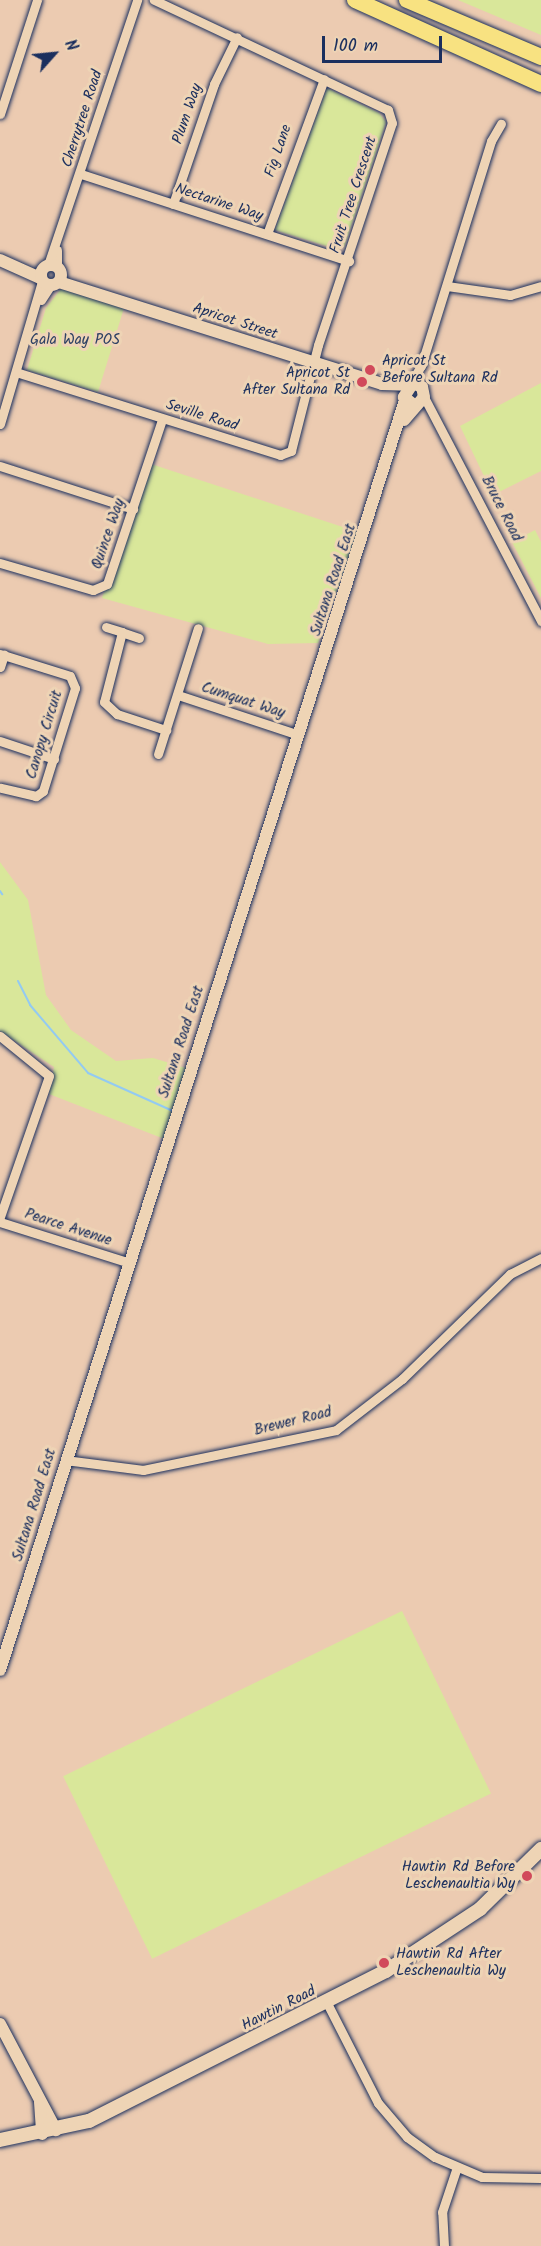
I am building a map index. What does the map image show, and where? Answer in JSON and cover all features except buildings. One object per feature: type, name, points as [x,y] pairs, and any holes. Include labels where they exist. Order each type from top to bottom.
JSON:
[{"type":"highway","points":[[355,0],[541,84]]},
{"type":"highway","points":[[407,0],[541,57]]},
{"type":"main road","name":"Hawtin Road","points":[[0,2140],[49,2132],[115,2109],[327,2003],[462,1922],[541,1849]]},
{"type":"street","points":[[0,114],[38,0]]},
{"type":"street","name":"Cherrytree Road","points":[[0,424],[19,373],[39,302],[50,275],[137,0]]},
{"type":"street","name":"Fruit Tree Crescent","points":[[154,0],[237,37],[388,110],[392,123],[316,364]]},
{"type":"street","name":"Plum Way","points":[[173,204],[214,84],[237,37]]},
{"type":"street","name":"Fig Lane","points":[[267,234],[324,79]]},
{"type":"street","name":"Sultana Road East","points":[[0,1670],[5,1639],[65,1460],[127,1262],[401,425],[413,395],[491,141],[501,124]]},
{"type":"street","name":"Nectarine Way","points":[[81,174],[349,261]]},
{"type":"street","name":"Apricot Street","points":[[0,260],[413,395]]},
{"type":"street","points":[[447,286],[510,295],[541,286]]},
{"type":"street","name":"Seville Road","points":[[19,373],[162,420],[280,455],[291,451],[316,364]]},
{"type":"street","name":"Bruce Road","points":[[413,395],[435,411],[541,621]]},
{"type":"street","name":"Quince Way","points":[[0,563],[99,590],[111,575],[162,420]]},
{"type":"street","points":[[0,466],[133,509]]},
{"type":"street","points":[[106,627],[139,638]]},
{"type":"street","points":[[158,754],[198,628]]},
{"type":"street","points":[[122,632],[104,702],[117,714],[166,730]]},
{"type":"street","name":"Canopy Circuit","points":[[0,667],[2,655],[72,679],[75,688],[54,759],[39,794],[0,788]]},
{"type":"street","name":"Cumquat Way","points":[[178,695],[299,735]]},
{"type":"street","points":[[0,741],[54,759]]},
{"type":"street","points":[[0,1036],[49,1072],[0,1217]]},
{"type":"street","name":"Pearce Avenue","points":[[0,1222],[127,1262]]},
{"type":"street","name":"Brewer Road","points":[[65,1460],[143,1470],[336,1430],[402,1379],[510,1274],[541,1258]]},
{"type":"street","points":[[327,2003],[378,2103],[407,2137],[457,2167],[482,2177],[541,2178]]},
{"type":"street","points":[[0,2024],[40,2102],[49,2132]]},
{"type":"street","points":[[444,2246],[442,2212],[457,2167]]},
{"type":"green space","points":[[458,0],[541,0],[541,35]]},
{"type":"green space","points":[[327,88],[379,113],[386,122],[344,247],[336,249],[275,230]]},
{"type":"green space","name":"Gala Way POS","points":[[61,289],[124,308],[98,392],[27,370],[46,308]]},
{"type":"green space","points":[[541,383],[541,471],[493,495],[460,426]]},
{"type":"green space","points":[[148,463],[358,532],[318,643],[268,644],[102,598]]},
{"type":"green space","points":[[535,530],[541,542],[541,598],[512,542]]},
{"type":"green space","points":[[0,862],[28,900],[46,995],[71,1030],[116,1061],[153,1058],[189,1069],[167,1140],[49,1094],[54,1067],[0,1031]]},
{"type":"green space","points":[[402,1611],[491,1793],[152,1959],[63,1776]]},
{"type":"waterway","points":[[18,981],[30,1005],[88,1073],[173,1111]]},
{"type":"place","name":"Apricot St Before Sultana Rd","points":[[370,370]]},
{"type":"place","name":"Apricot St After Sultana Rd","points":[[362,382]]},
{"type":"place","name":"Hawtin Rd Before Leschenaultia Wy","points":[[527,1876]]},
{"type":"place","name":"Hawtin Rd After Leschenaultia Wy","points":[[384,1963]]}]
